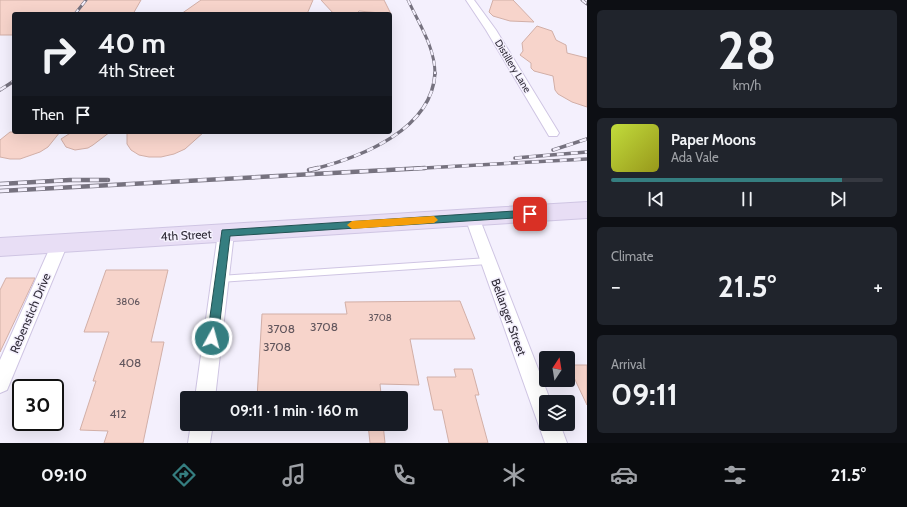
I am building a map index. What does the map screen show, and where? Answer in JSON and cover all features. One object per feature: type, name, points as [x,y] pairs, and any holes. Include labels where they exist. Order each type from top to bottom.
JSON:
[{"type":"main road","name":"4th Street","points":[[0,247],[587,210]]},
{"type":"street","name":"Distillery Lane","points":[[470,0],[491,30],[553,134]]},
{"type":"street","name":"Bellanger Street","points":[[472,217],[539,397]]},
{"type":"street","points":[[206,391],[226,233]]},
{"type":"street","name":"Rebenstich Drive","points":[[0,383],[60,243]]},
{"type":"street","points":[[199,443],[201,431]]},
{"type":"street","points":[[552,431],[556,443]]},
{"type":"lane","points":[[220,278],[488,261]]},
{"type":"building","points":[[0,0],[141,0],[134,12],[12,12],[12,35],[0,35]]},
{"type":"building","points":[[201,0],[313,0],[308,12],[184,12]]},
{"type":"building","points":[[321,0],[384,0],[390,12],[359,11],[332,12]]},
{"type":"building","points":[[493,0],[513,0],[534,22],[510,21],[493,16],[489,12]]},
{"type":"building","points":[[537,26],[552,31],[556,40],[566,45],[567,53],[587,58],[587,107],[572,102],[558,94],[555,90],[553,76],[534,71],[531,68],[531,63],[520,55],[523,51],[522,43]]},
{"type":"building","points":[[10,132],[12,132],[12,134],[58,134],[48,147],[40,152],[20,159],[0,157],[0,140]]},
{"type":"building","points":[[69,134],[107,134],[88,148],[75,150],[66,147],[61,139]]},
{"type":"building","points":[[127,134],[202,134],[185,149],[174,154],[161,157],[139,155],[131,150],[127,144]]},
{"type":"building","points":[[106,270],[168,270],[151,342],[164,342],[143,443],[104,443],[108,431],[80,430],[96,381],[93,381],[109,332],[84,332]]},
{"type":"building","points":[[6,278],[35,278],[0,352],[0,290]]},
{"type":"building","points":[[460,301],[475,339],[410,339],[419,385],[380,384],[381,391],[257,391],[262,314],[347,314],[345,302]]},
{"type":"building","points":[[575,365],[587,365],[587,405],[575,380]]},
{"type":"building","points":[[454,369],[472,369],[479,395],[475,395],[488,443],[449,443],[442,410],[434,410],[427,377],[456,377]]},
{"type":"building","points":[[369,431],[384,431],[385,443],[370,443]]},
{"type":"railway","points":[[77,12],[86,0]]},
{"type":"railway","points":[[408,0],[429,45],[435,73]]},
{"type":"railway","points":[[582,0],[587,4]]},
{"type":"railway","points":[[317,168],[333,164],[372,148],[391,138],[408,125],[421,110],[431,93],[435,73]]},
{"type":"railway","points":[[0,90],[12,82]]},
{"type":"railway","points":[[553,150],[587,139]]},
{"type":"railway","points":[[515,158],[587,152]]},
{"type":"railway","points":[[406,169],[587,159]]},
{"type":"railway","points":[[309,170],[317,168]]},
{"type":"railway","points":[[0,191],[425,168]]},
{"type":"railway","points":[[0,184],[70,180],[108,180]]},
{"type":"slow traffic","points":[[352,225],[434,220]]},
{"type":"route","points":[[212,338],[226,233],[530,214]]}]
